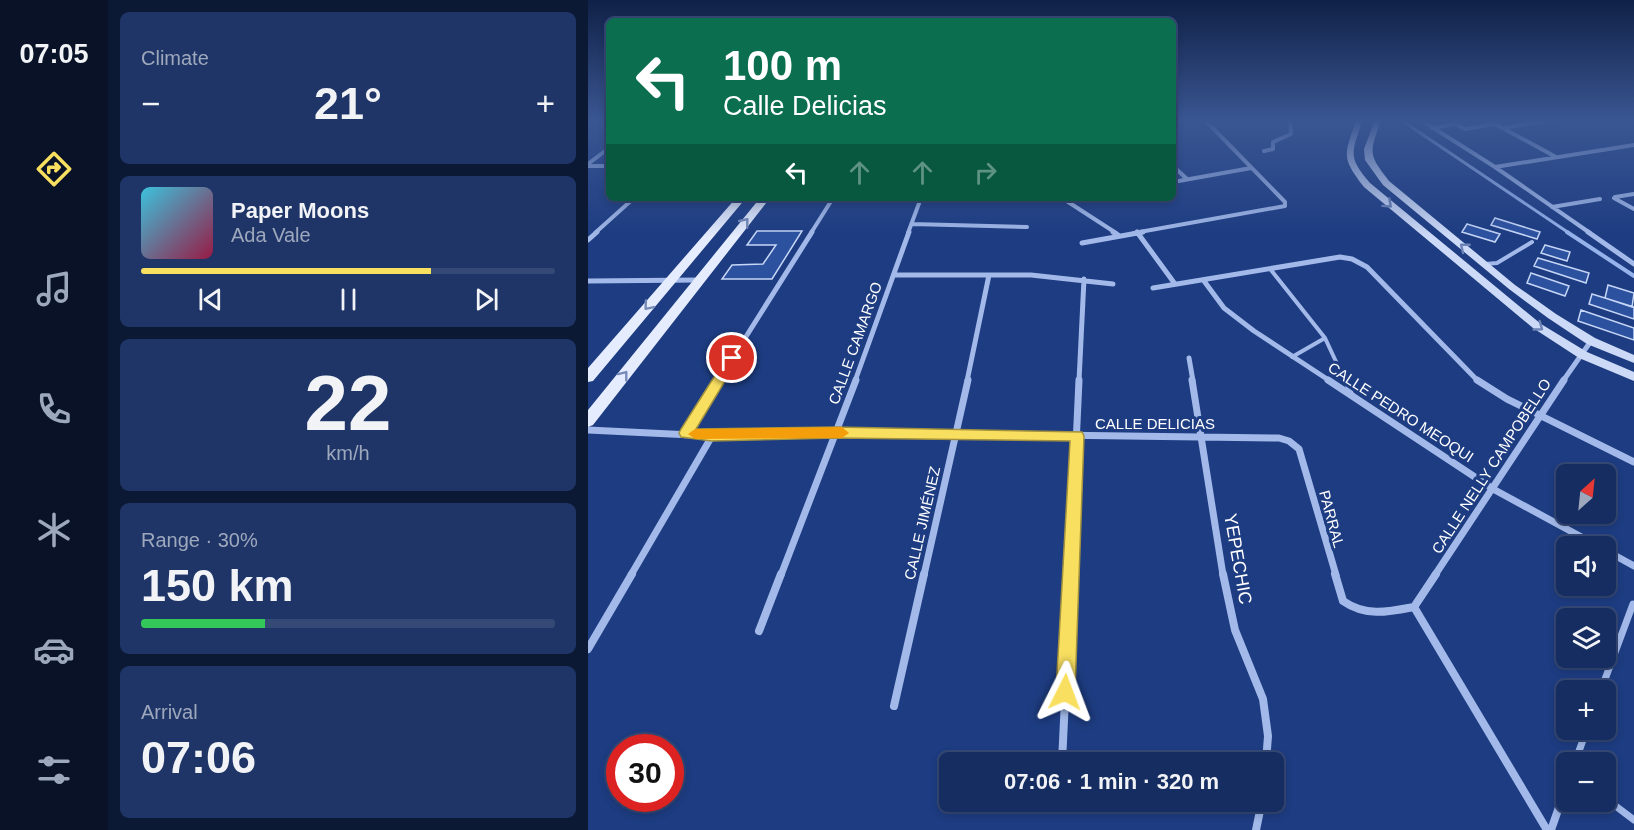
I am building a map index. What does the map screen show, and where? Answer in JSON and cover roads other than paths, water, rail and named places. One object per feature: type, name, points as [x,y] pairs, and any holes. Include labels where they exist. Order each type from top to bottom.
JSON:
[{"type":"main road","points":[[588,377],[738,201]]},
{"type":"main road","points":[[588,421],[763,201]]},
{"type":"street","points":[[1082,243],[1285,206],[1285,202],[1242,159]]},
{"type":"street","points":[[1350,159],[1351,164],[1367,185],[1523,315],[1554,338],[1583,355],[1634,377]]},
{"type":"street","points":[[1369,159],[1386,183],[1552,316],[1591,341],[1634,360]]},
{"type":"street","points":[[1481,159],[1634,264]]},
{"type":"street","points":[[1495,167],[1551,159]]},
{"type":"street","points":[[588,165],[606,166]]},
{"type":"street","points":[[1176,181],[1251,168]]},
{"type":"street","points":[[1176,169],[1187,179]]},
{"type":"street","points":[[1367,185],[1386,183]]},
{"type":"street","points":[[1634,194],[1614,198],[1634,209]]},
{"type":"street","points":[[1552,207],[1600,200]]},
{"type":"street","points":[[588,240],[631,201]]},
{"type":"street","points":[[686,433],[831,201]]},
{"type":"street","name":"CALLE CAMARGO","points":[[759,631],[837,432],[920,201]]},
{"type":"street","points":[[1067,201],[1118,235]]},
{"type":"street","points":[[912,224],[1027,226]]},
{"type":"street","points":[[1137,232],[1175,284]]},
{"type":"street","points":[[1154,288],[1340,257],[1352,259],[1367,267],[1465,370],[1490,389],[1538,416],[1634,462]]},
{"type":"street","points":[[894,275],[989,275],[1084,279],[1113,284]]},
{"type":"street","name":"CALLE JIMÉNEZ","points":[[894,706],[956,435],[989,275]]},
{"type":"street","points":[[1062,752],[1084,279]]},
{"type":"street","points":[[588,281],[699,280]]},
{"type":"street","name":"CALLE PEDRO MEOQUI","points":[[1204,281],[1224,308],[1237,320],[1493,489],[1580,536]]},
{"type":"street","name":"CALLE NELLY CAMPOBELLO","points":[[1414,607],[1493,489],[1538,416],[1591,341]]},
{"type":"street","name":"YEPECHIC","points":[[1189,358],[1226,595],[1235,630],[1263,699],[1268,736],[1267,752]]},
{"type":"street","name":"CALLE DELICIAS","points":[[588,430],[712,436],[837,432],[1201,436],[1279,438],[1289,441]]},
{"type":"street","points":[[588,649],[712,436]]},
{"type":"street","name":"PARRAL","points":[[1289,441],[1299,449],[1339,593],[1349,606],[1371,614],[1414,607]]},
{"type":"street","points":[[1616,556],[1634,566]]},
{"type":"street","points":[[1414,607],[1549,830]]},
{"type":"street","points":[[1256,830],[1260,812]]},
{"type":"street","points":[[1549,830],[1556,812]]},
{"type":"lane","points":[[1485,264],[1497,263],[1532,242]]},
{"type":"lane","points":[[1271,270],[1325,338],[1353,397]]},
{"type":"lane","points":[[1292,357],[1325,338]]},
{"type":"lane","points":[[1605,680],[1634,603]]},
{"type":"lane","points":[[1616,806],[1634,820]]},
{"type":"waterway","points":[[1459,159],[1569,233]]},
{"type":"waterway","points":[[1567,232],[1634,276]]}]
